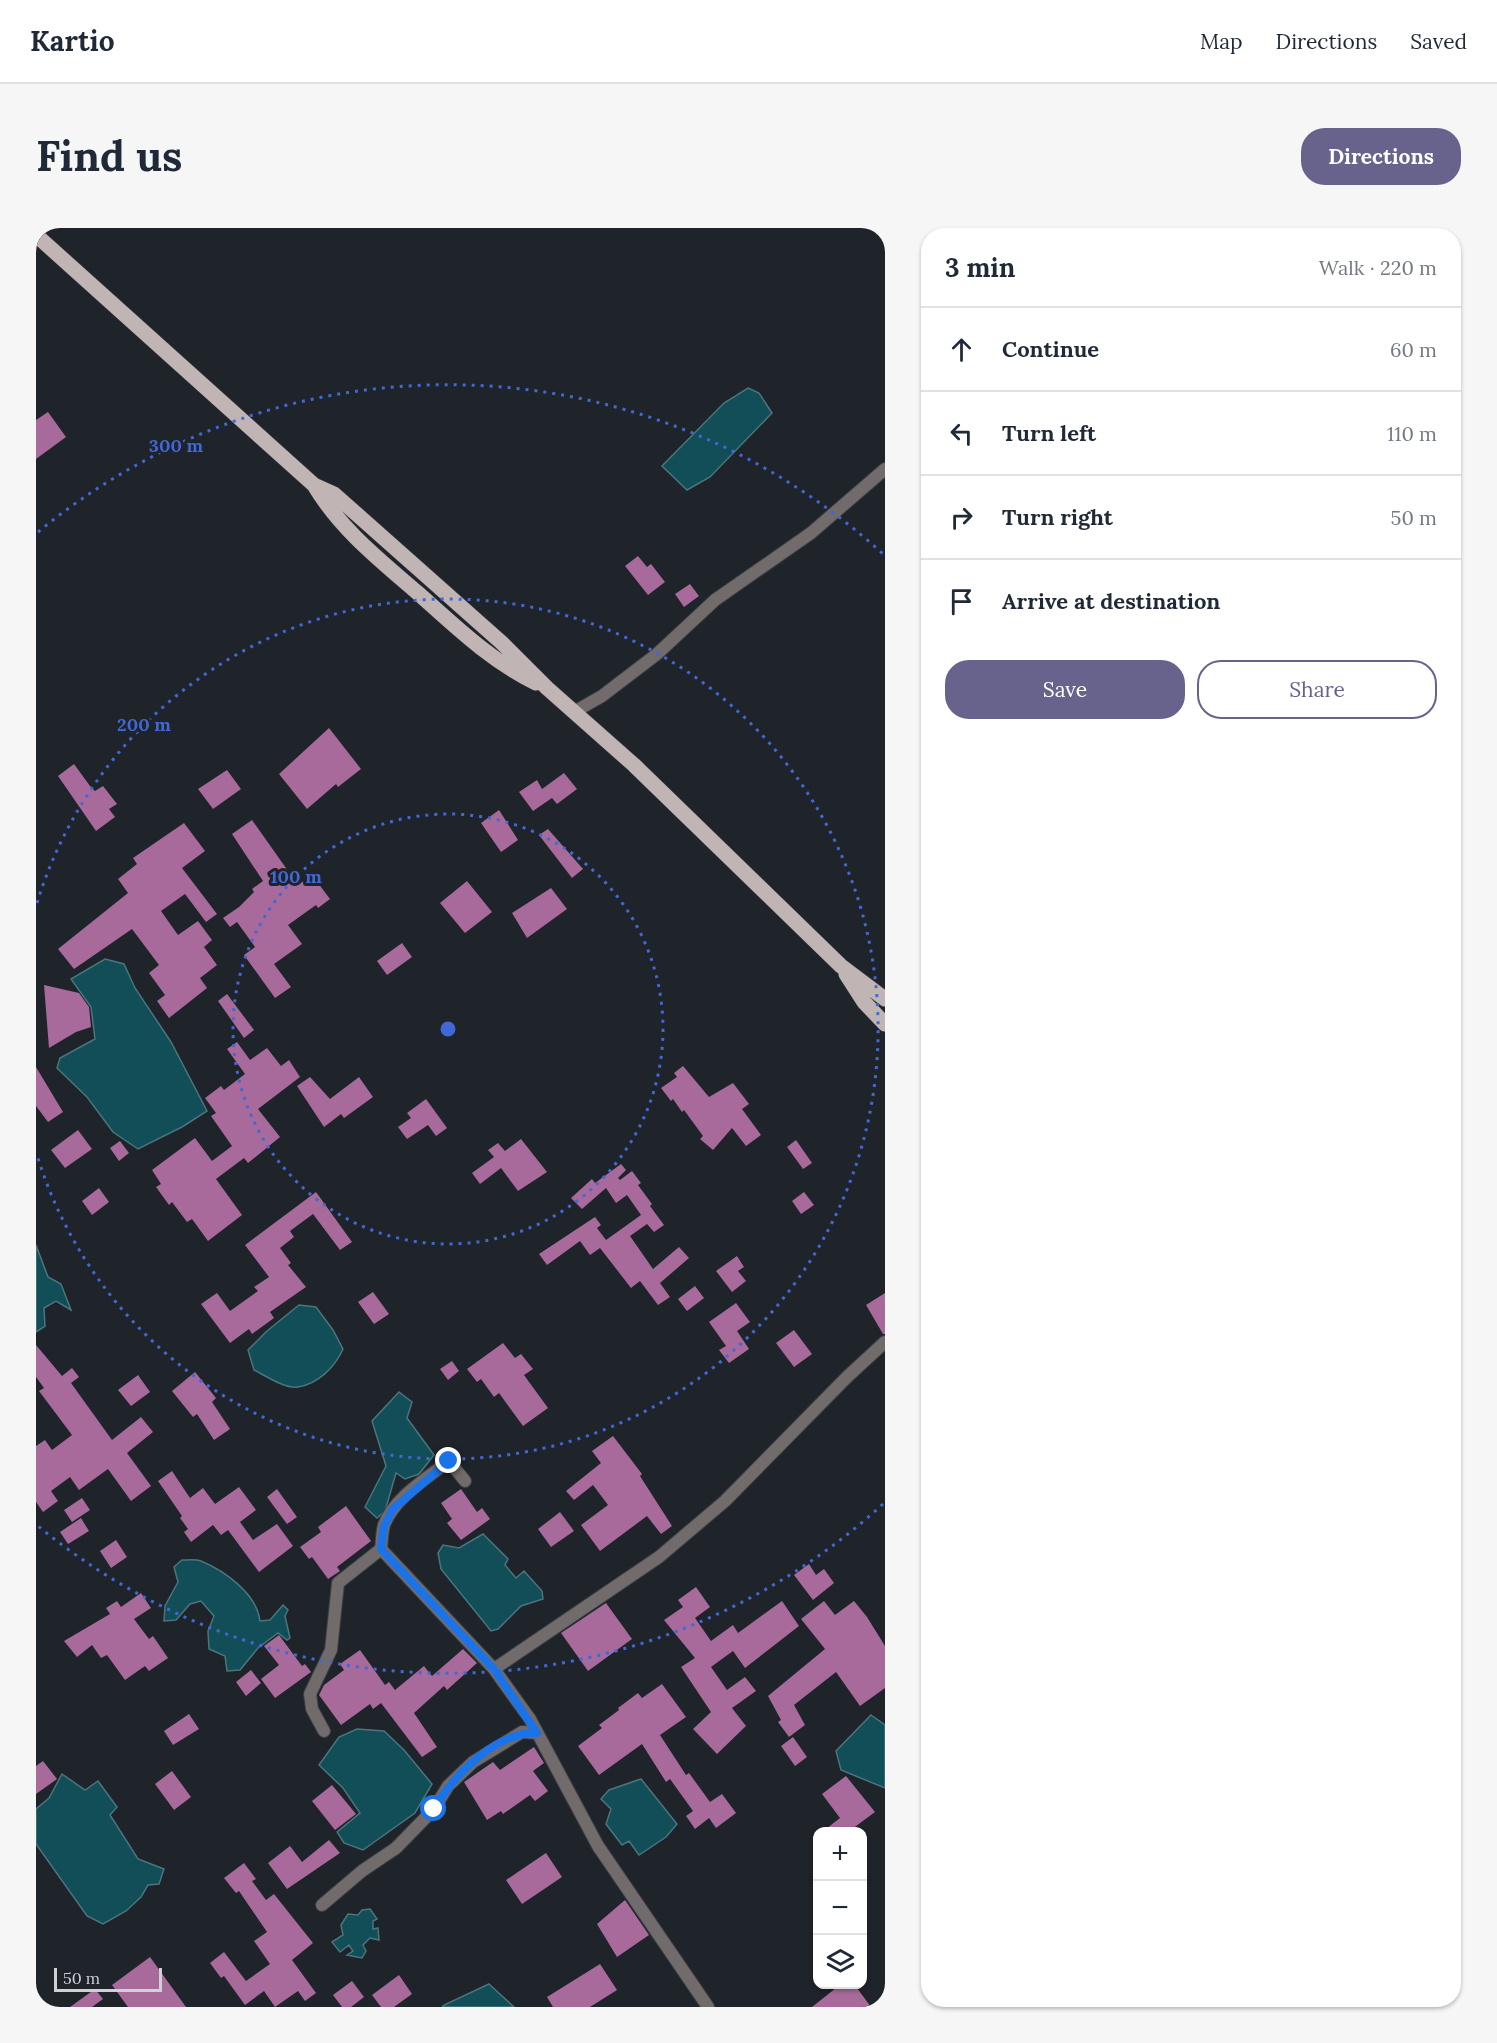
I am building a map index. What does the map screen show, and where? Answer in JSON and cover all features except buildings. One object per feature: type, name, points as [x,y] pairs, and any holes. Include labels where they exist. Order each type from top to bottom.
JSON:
[{"type":"main road","points":[[36,235],[314,485],[328,509],[347,529],[477,646],[519,675],[547,688],[634,765],[841,966],[885,999]]},
{"type":"main road","points":[[841,966],[864,1002],[885,1024]]},
{"type":"street","points":[[574,712],[602,696],[657,654],[715,600],[811,533],[885,469]]},
{"type":"street","points":[[494,1669],[676,1543],[725,1501],[847,1377],[885,1342]]},
{"type":"street","points":[[324,1731],[312,1709],[310,1694],[331,1650],[338,1583],[381,1549],[384,1526],[393,1509],[432,1474],[449,1461],[465,1481]]},
{"type":"street","points":[[381,1549],[494,1669],[537,1733],[598,1846],[708,2007]]},
{"type":"street","points":[[322,1905],[362,1871],[396,1848],[434,1809],[447,1786],[473,1762],[522,1732],[537,1733]]},
{"type":"water","points":[[748,388],[759,393],[772,413],[710,477],[687,490],[662,466],[724,403]]},
{"type":"water","points":[[105,959],[124,964],[135,988],[171,1042],[207,1111],[182,1127],[138,1149],[113,1132],[87,1097],[57,1068],[60,1058],[95,1039],[91,1007],[71,979]]},
{"type":"water","points":[[36,1245],[48,1277],[61,1284],[71,1310],[56,1301],[44,1308],[45,1326],[36,1332]]},
{"type":"water","points":[[299,1305],[316,1307],[333,1330],[343,1349],[331,1368],[319,1378],[305,1385],[293,1387],[254,1370],[248,1350]]},
{"type":"water","points":[[399,1392],[412,1402],[407,1418],[434,1455],[419,1474],[405,1479],[396,1473],[385,1511],[377,1518],[365,1507],[386,1466],[372,1421]]},
{"type":"water","points":[[483,1534],[508,1559],[505,1565],[516,1578],[524,1571],[542,1591],[543,1599],[521,1606],[498,1629],[491,1631],[441,1569],[438,1553],[443,1545],[459,1548]]},
{"type":"water","points":[[182,1560],[201,1561],[229,1577],[253,1602],[260,1621],[270,1620],[283,1605],[288,1610],[285,1616],[290,1638],[287,1640],[278,1633],[258,1648],[240,1670],[227,1671],[225,1656],[209,1649],[208,1631],[214,1616],[201,1601],[190,1604],[176,1620],[164,1621],[165,1606],[178,1582],[174,1567]]},
{"type":"water","points":[[871,1715],[885,1725],[885,1788],[841,1770],[836,1751]]},
{"type":"water","points":[[357,1729],[384,1731],[404,1750],[432,1784],[415,1813],[363,1850],[344,1843],[337,1832],[360,1813],[343,1788],[319,1765],[339,1737]]},
{"type":"water","points":[[62,1774],[85,1790],[98,1781],[117,1807],[110,1815],[138,1859],[164,1869],[159,1884],[148,1885],[141,1897],[126,1911],[103,1924],[87,1916],[36,1844],[36,1809],[49,1798]]},
{"type":"water","points":[[641,1779],[677,1824],[666,1837],[639,1855],[629,1841],[622,1845],[606,1824],[611,1809],[601,1799],[609,1790]]},
{"type":"water","points":[[370,1909],[377,1919],[373,1921],[373,1929],[378,1928],[379,1940],[370,1938],[363,1945],[366,1951],[362,1958],[347,1955],[353,1951],[349,1945],[340,1952],[332,1942],[343,1935],[341,1925],[348,1914],[358,1915],[362,1910]]},
{"type":"water","points":[[489,1984],[514,2007],[442,2007],[444,2005]]},
{"type":"route","points":[[434,1809],[447,1786],[473,1762],[522,1732],[537,1733],[530,1719],[494,1669],[432,1600],[381,1549],[384,1526],[393,1509],[449,1461]]}]
